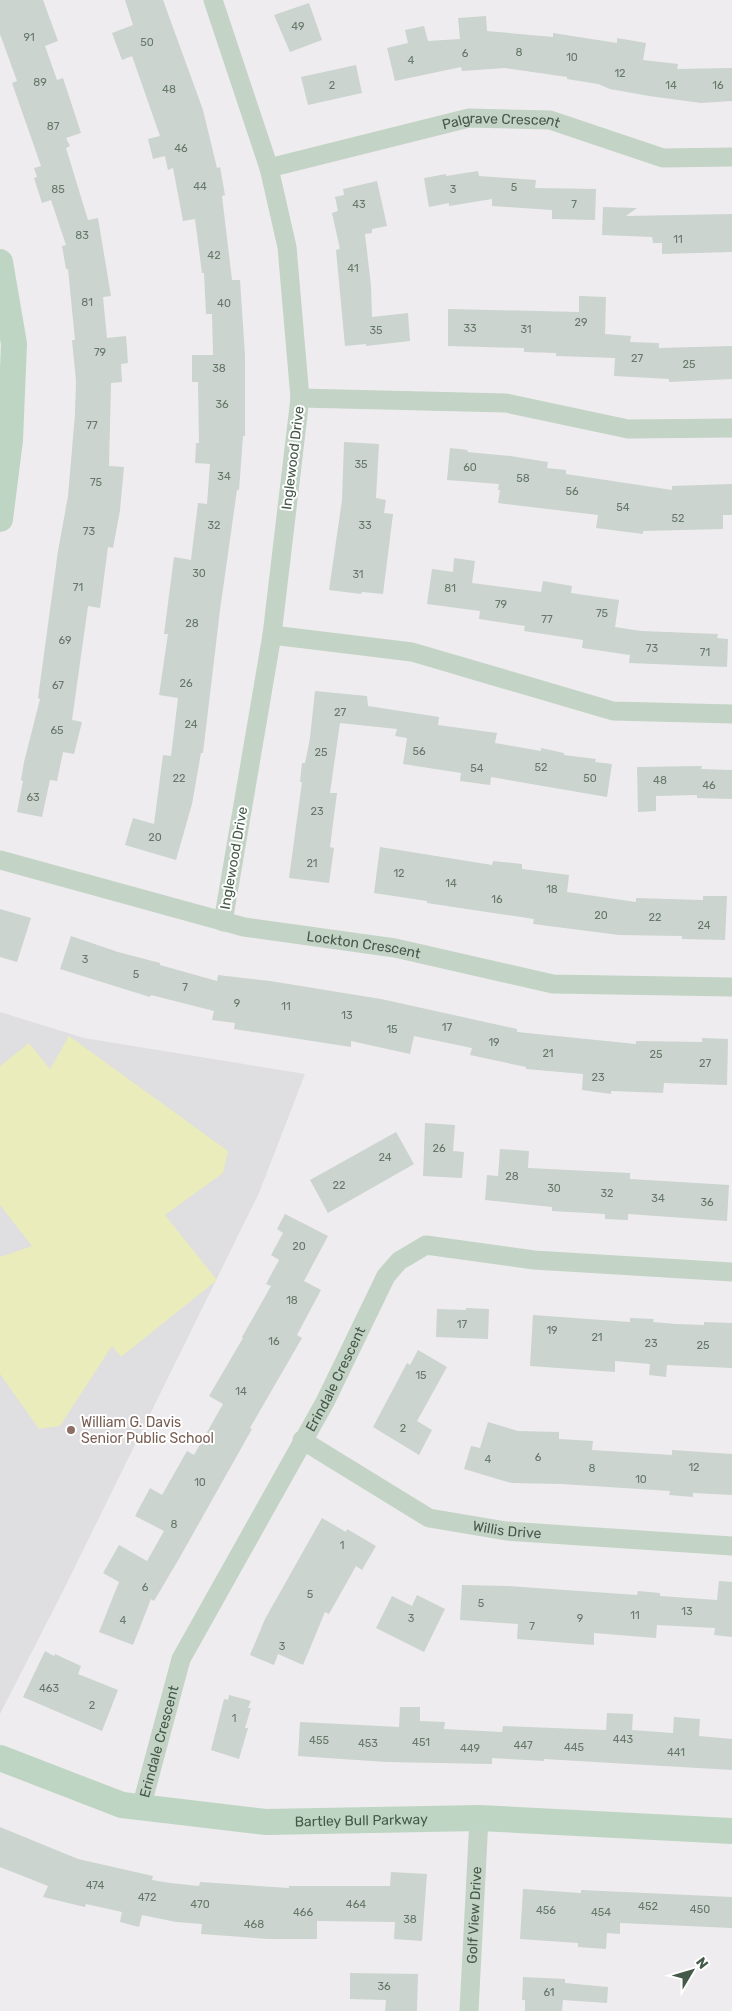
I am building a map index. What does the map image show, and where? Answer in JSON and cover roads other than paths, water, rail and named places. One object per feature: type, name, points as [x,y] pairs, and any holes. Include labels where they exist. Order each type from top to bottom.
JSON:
[{"type":"street","name":"Inglewood Drive","points":[[213,0],[269,168],[287,247],[300,398],[272,635],[223,922]]},
{"type":"street","name":"Palgrave Crescent","points":[[269,168],[468,118],[550,120],[663,158],[732,157]]},
{"type":"street","points":[[0,262],[14,344],[10,440],[0,519]]},
{"type":"street","points":[[300,398],[506,403],[628,429],[732,428]]},
{"type":"street","points":[[272,635],[412,652],[613,711],[732,714]]},
{"type":"street","name":"Lockton Crescent","points":[[0,860],[244,927],[395,948],[553,984],[732,987]]},
{"type":"street","name":"Erindale Crescent","points":[[141,1808],[181,1659],[325,1402],[386,1276],[400,1261],[410,1253],[426,1245],[534,1260],[732,1272]]},
{"type":"street","name":"Willis Drive","points":[[302,1440],[429,1518],[506,1531],[732,1546]]},
{"type":"street","name":"Bartley Bull Parkway","points":[[0,1758],[122,1805],[266,1822],[479,1818],[732,1831]]},
{"type":"street","name":"Golf View Drive","points":[[469,2011],[479,1818]]},
{"type":"place","name":"William G. Davis Senior Public School","points":[[71,1430]]}]
